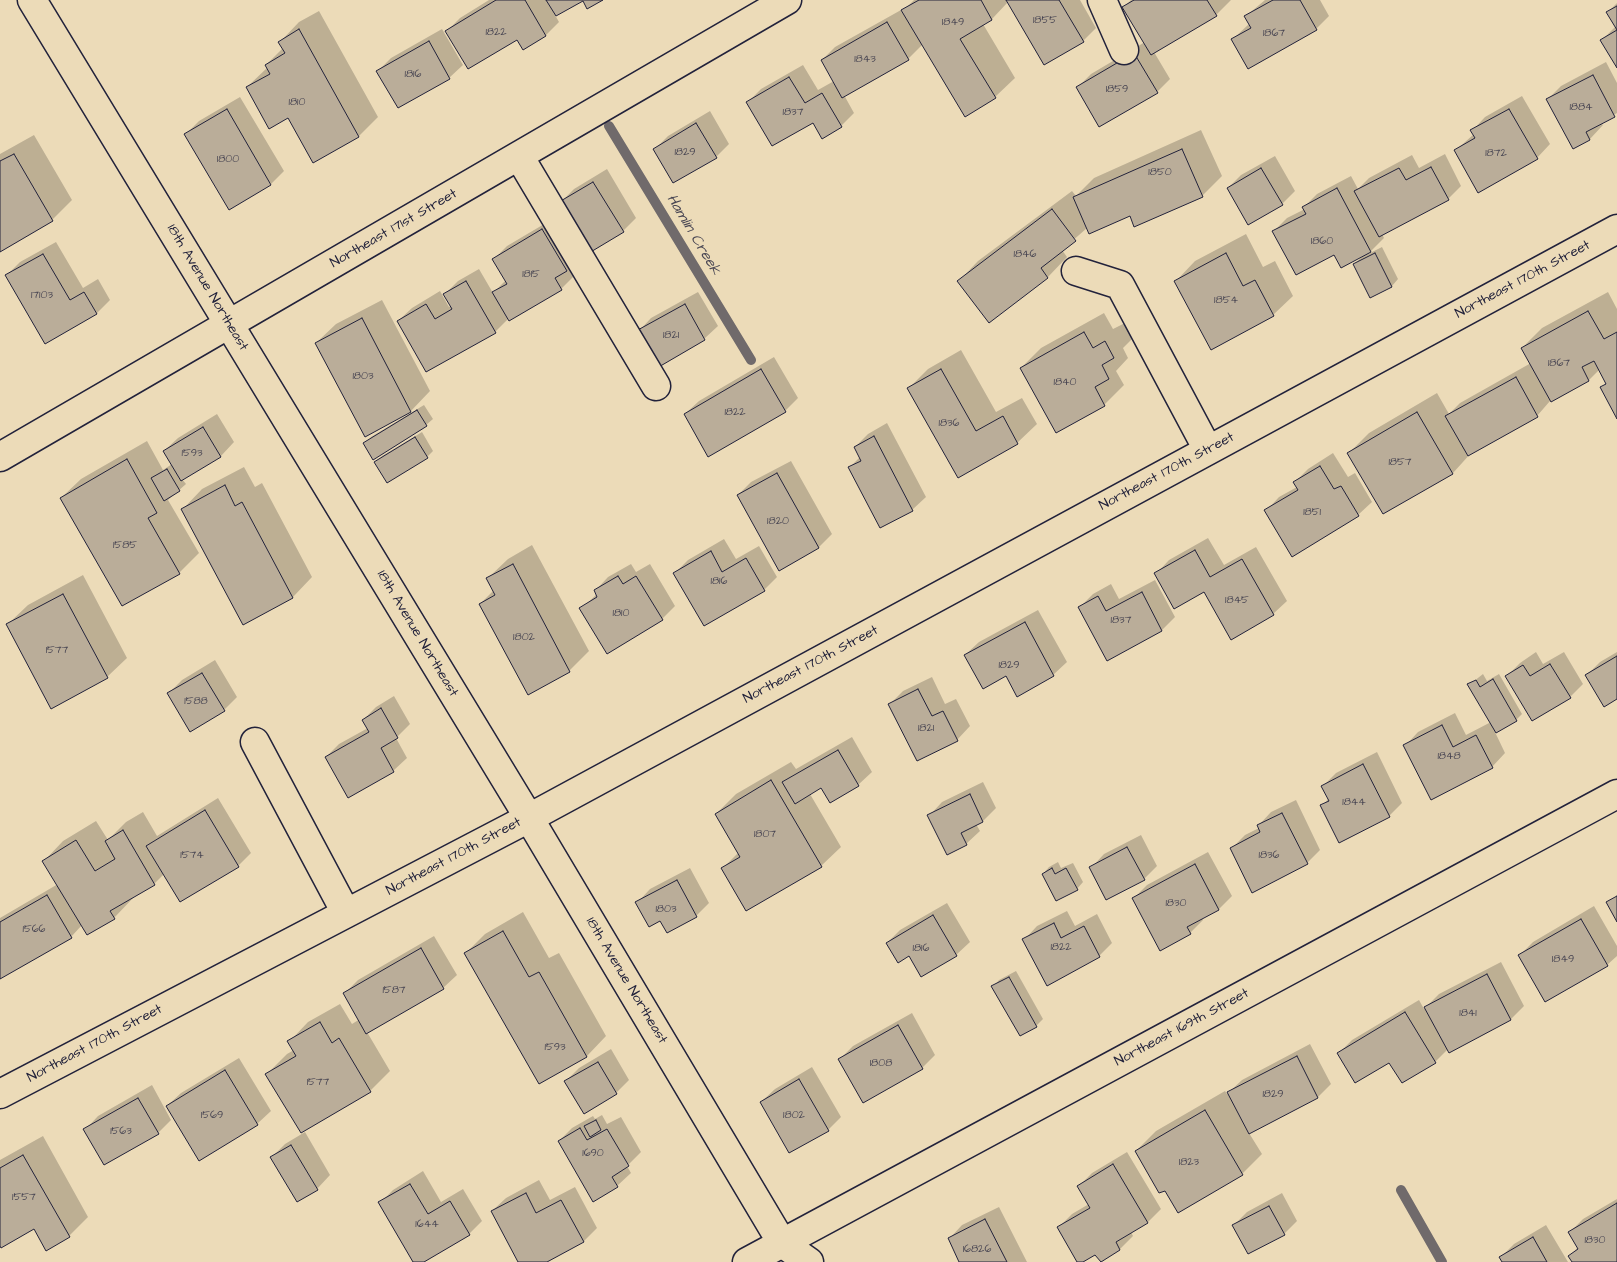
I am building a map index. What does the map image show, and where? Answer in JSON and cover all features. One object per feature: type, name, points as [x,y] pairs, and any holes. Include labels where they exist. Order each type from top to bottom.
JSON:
[{"type":"street","name":"18th Avenue Northeast","points":[[32,0],[529,818],[782,1243],[809,1262]]},
{"type":"street","name":"Northeast 171st Street","points":[[0,457],[786,0]]},
{"type":"street","points":[[1102,0],[1124,50]]},
{"type":"street","points":[[519,156],[656,386]]},
{"type":"street","name":"Northeast 170th Street","points":[[0,1094],[529,818],[1617,229]]},
{"type":"street","points":[[1076,272],[1120,285],[1208,450]]},
{"type":"street","points":[[255,742],[346,913]]},
{"type":"street","name":"Northeast 169th Street","points":[[747,1262],[1617,794]]},
{"type":"building","points":[[496,0],[525,0],[546,36],[523,50],[517,40],[468,69],[445,31]]},
{"type":"building","points":[[546,0],[603,0],[587,9],[583,1],[556,16]]},
{"type":"building","points":[[919,0],[981,0],[992,20],[960,39],[996,98],[965,117],[901,10]]},
{"type":"building","points":[[1006,0],[1059,0],[1084,42],[1044,65]]},
{"type":"building","points":[[1134,0],[1207,0],[1217,16],[1151,55],[1122,7]]},
{"type":"building","points":[[1273,0],[1300,0],[1317,30],[1248,69],[1231,39],[1251,28],[1244,16]]},
{"type":"building","points":[[1617,6],[1617,30],[1606,12]]},
{"type":"building","points":[[887,22],[909,60],[842,98],[821,60]]},
{"type":"building","points":[[299,29],[359,137],[313,163],[288,118],[269,129],[246,87],[270,74],[265,65],[285,53],[278,42]]},
{"type":"building","points":[[1617,30],[1617,68],[1600,40]]},
{"type":"building","points":[[429,41],[450,79],[398,108],[376,71]]},
{"type":"building","points":[[1134,53],[1158,93],[1099,127],[1076,87]]},
{"type":"building","points":[[1593,75],[1615,117],[1586,132],[1590,140],[1573,149],[1546,99]]},
{"type":"building","points":[[789,77],[805,103],[822,93],[842,127],[822,139],[813,123],[772,146],[746,102]]},
{"type":"building","points":[[227,109],[271,185],[229,210],[184,134]]},
{"type":"building","points":[[1509,109],[1538,159],[1478,193],[1454,150],[1475,138],[1470,130]]},
{"type":"building","points":[[696,123],[717,158],[673,183],[653,149]]},
{"type":"building","points":[[1182,149],[1203,197],[1134,227],[1130,216],[1089,234],[1073,197]]},
{"type":"building","points":[[14,154],[53,221],[0,252],[0,161]]},
{"type":"building","points":[[1431,167],[1449,200],[1379,237],[1354,191],[1399,168],[1406,180]]},
{"type":"building","points":[[1261,168],[1283,205],[1248,225],[1227,188]]},
{"type":"building","points":[[593,182],[624,232],[589,253],[559,202]]},
{"type":"building","points":[[1337,188],[1371,252],[1341,268],[1334,255],[1296,275],[1272,231],[1306,214],[1302,207]]},
{"type":"building","points":[[1052,209],[1076,241],[1041,268],[1048,278],[989,323],[957,281]]},
{"type":"building","points":[[542,229],[567,271],[555,278],[562,290],[509,321],[492,292],[507,284],[492,259]]},
{"type":"building","points":[[1226,253],[1243,286],[1255,280],[1274,316],[1211,350],[1174,281]]},
{"type":"building","points":[[1375,253],[1392,287],[1370,298],[1353,264]]},
{"type":"building","points":[[43,254],[70,300],[84,292],[97,314],[45,344],[5,275]]},
{"type":"building","points":[[466,281],[496,333],[426,372],[397,321],[426,304],[435,319],[452,309],[443,294]]},
{"type":"building","points":[[685,304],[705,340],[657,368],[636,331]]},
{"type":"building","points":[[1588,311],[1604,339],[1617,332],[1617,419],[1600,387],[1606,384],[1594,361],[1582,367],[1589,381],[1551,402],[1521,348]]},
{"type":"building","points":[[362,318],[411,412],[365,437],[315,343]]},
{"type":"building","points":[[1084,332],[1093,348],[1105,341],[1114,358],[1102,365],[1109,379],[1095,387],[1105,406],[1056,433],[1020,368]]},
{"type":"building","points":[[761,369],[786,412],[708,457],[684,414]]},
{"type":"building","points":[[941,369],[976,431],[1003,416],[1018,444],[958,478],[907,388]]},
{"type":"building","points":[[1516,377],[1538,417],[1468,456],[1445,416]]},
{"type":"building","points":[[417,410],[427,426],[373,460],[363,443]]},
{"type":"building","points":[[1417,412],[1453,474],[1383,514],[1347,453]]},
{"type":"building","points":[[203,427],[221,457],[181,481],[163,451]]},
{"type":"building","points":[[874,436],[913,511],[880,528],[848,467],[861,461],[854,447]]},
{"type":"building","points":[[415,437],[428,458],[387,483],[374,462]]},
{"type":"building","points":[[127,459],[157,513],[148,518],[180,574],[122,606],[60,498]]},
{"type":"building","points":[[1320,466],[1334,489],[1341,486],[1359,516],[1292,557],[1264,510],[1298,490],[1293,482]]},
{"type":"building","points":[[167,469],[180,491],[164,501],[151,478]]},
{"type":"building","points":[[777,473],[819,548],[779,571],[737,495]]},
{"type":"building","points":[[225,485],[235,506],[242,502],[293,598],[243,625],[181,509]]},
{"type":"building","points":[[1195,550],[1210,577],[1242,559],[1274,615],[1231,640],[1204,592],[1174,609],[1154,573]]},
{"type":"building","points":[[711,551],[722,572],[746,558],[765,591],[704,626],[673,573]]},
{"type":"building","points":[[513,564],[570,672],[528,695],[479,604],[495,595],[486,578]]},
{"type":"building","points":[[618,576],[623,584],[636,576],[663,620],[607,654],[579,608],[597,597],[594,590]]},
{"type":"building","points":[[1142,592],[1162,631],[1107,661],[1078,607],[1098,596],[1106,611]]},
{"type":"building","points":[[63,594],[108,678],[51,709],[6,624]]},
{"type":"building","points":[[1025,622],[1054,676],[1017,697],[1006,676],[983,689],[964,655]]},
{"type":"building","points":[[1617,656],[1617,699],[1604,707],[1585,675]]},
{"type":"building","points":[[1550,664],[1571,698],[1532,721],[1505,676],[1523,665],[1530,676]]},
{"type":"building","points":[[202,673],[225,711],[190,732],[167,693]]},
{"type":"building","points":[[1493,679],[1517,721],[1496,733],[1467,684],[1476,680],[1480,687]]},
{"type":"building","points":[[918,689],[932,716],[943,711],[958,741],[917,761],[888,704]]},
{"type":"building","points":[[381,708],[398,738],[381,748],[394,772],[348,798],[325,757],[369,732],[362,720]]},
{"type":"building","points":[[1442,725],[1453,747],[1476,735],[1493,768],[1431,800],[1403,745]]},
{"type":"building","points":[[838,750],[859,786],[830,803],[821,788],[795,804],[782,782]]},
{"type":"building","points":[[1363,764],[1390,817],[1339,843],[1320,805],[1329,801],[1321,786]]},
{"type":"building","points":[[771,780],[822,867],[746,911],[721,868],[740,857],[715,814]]},
{"type":"building","points":[[970,794],[983,822],[961,833],[967,845],[947,855],[927,815]]},
{"type":"building","points":[[205,810],[239,867],[180,902],[146,846]]},
{"type":"building","points":[[1282,813],[1308,864],[1252,893],[1230,848],[1260,832],[1257,825]]},
{"type":"building","points":[[123,830],[155,885],[110,911],[115,919],[87,935],[42,861],[76,840],[95,871],[115,859],[105,841]]},
{"type":"building","points":[[1127,847],[1145,880],[1106,900],[1089,867]]},
{"type":"building","points":[[1195,864],[1219,910],[1187,927],[1191,934],[1160,951],[1132,898]]},
{"type":"building","points":[[1052,868],[1055,874],[1066,868],[1078,890],[1056,901],[1042,874]]},
{"type":"building","points":[[677,880],[697,917],[667,933],[660,921],[649,927],[635,902]]},
{"type":"building","points":[[47,895],[72,938],[0,979],[0,922]]},
{"type":"building","points":[[1617,896],[1617,922],[1606,902]]},
{"type":"building","points":[[933,915],[957,956],[921,977],[909,956],[898,963],[886,943]]},
{"type":"building","points":[[1581,919],[1608,966],[1545,1002],[1518,955]]},
{"type":"building","points":[[1054,923],[1061,938],[1084,926],[1100,957],[1047,986],[1022,939]]},
{"type":"building","points":[[503,931],[529,977],[539,972],[587,1057],[539,1084],[464,953]]},
{"type":"building","points":[[421,948],[444,989],[366,1034],[343,993]]},
{"type":"building","points":[[1487,974],[1511,1020],[1449,1053],[1424,1007]]},
{"type":"building","points":[[1009,977],[1037,1027],[1020,1036],[991,986]]},
{"type":"building","points":[[1405,1012],[1436,1063],[1402,1083],[1389,1063],[1355,1083],[1337,1053]]},
{"type":"building","points":[[320,1022],[332,1043],[339,1038],[371,1092],[301,1133],[265,1074],[296,1056],[287,1041]]},
{"type":"building","points":[[898,1025],[923,1069],[863,1103],[838,1059]]},
{"type":"building","points":[[1297,1056],[1318,1098],[1249,1134],[1227,1092]]},
{"type":"building","points":[[598,1062],[617,1094],[584,1114],[564,1081]]},
{"type":"building","points":[[225,1070],[258,1125],[199,1161],[166,1106]]},
{"type":"building","points":[[799,1079],[829,1131],[789,1153],[760,1102]]},
{"type":"building","points":[[138,1098],[159,1134],[104,1165],[83,1129]]},
{"type":"building","points":[[1205,1110],[1243,1175],[1178,1213],[1165,1191],[1159,1193],[1135,1151]]},
{"type":"building","points":[[596,1120],[601,1130],[590,1137],[584,1126]]},
{"type":"building","points":[[580,1128],[587,1140],[607,1129],[629,1166],[612,1177],[618,1187],[593,1202],[558,1141]]},
{"type":"building","points":[[291,1145],[318,1190],[297,1202],[270,1157]]},
{"type":"building","points":[[23,1155],[70,1237],[46,1251],[34,1229],[1,1248],[0,1246],[0,1168]]},
{"type":"building","points":[[1113,1164],[1148,1223],[1116,1242],[1120,1250],[1101,1262],[1095,1255],[1083,1262],[1077,1262],[1057,1227],[1090,1208],[1077,1186]]},
{"type":"building","points":[[410,1184],[428,1214],[450,1201],[470,1235],[424,1262],[413,1262],[378,1202]]},
{"type":"building","points":[[526,1193],[536,1213],[561,1200],[584,1242],[547,1262],[518,1262],[491,1211]]},
{"type":"building","points":[[1617,1203],[1617,1262],[1572,1262],[1568,1256],[1578,1249],[1568,1232]]},
{"type":"building","points":[[1269,1206],[1285,1235],[1248,1254],[1232,1225]]},
{"type":"building","points":[[985,1219],[1007,1262],[959,1262],[948,1238]]},
{"type":"building","points":[[1533,1237],[1547,1262],[1502,1262],[1499,1257]]},
{"type":"waterway","name":"Hamlin Creek","points":[[609,126],[751,360]]},
{"type":"waterway","name":"Hamlin Creek","points":[[1401,1190],[1442,1262]]}]
